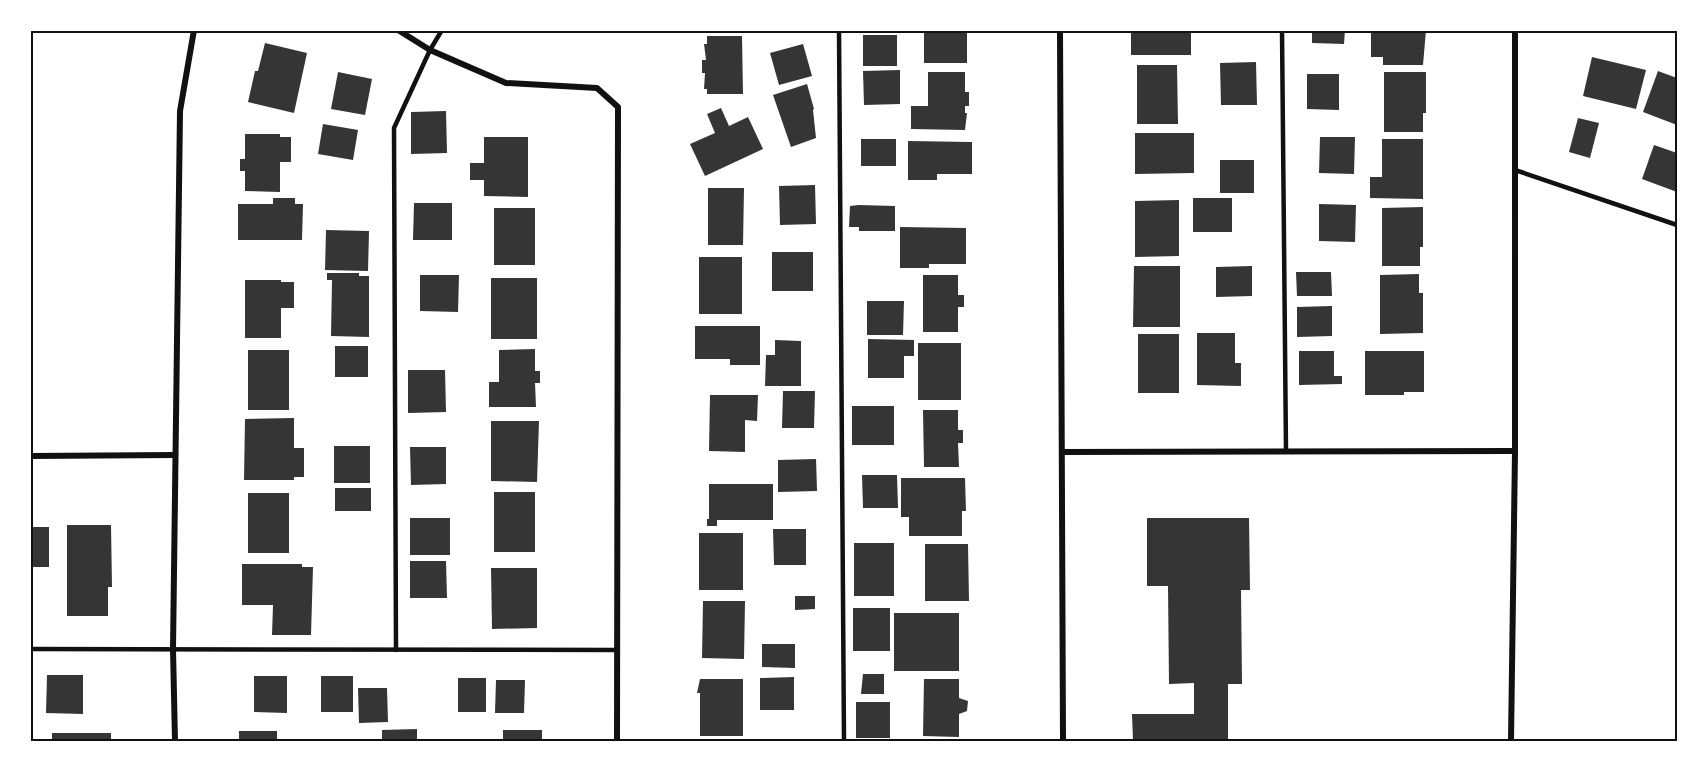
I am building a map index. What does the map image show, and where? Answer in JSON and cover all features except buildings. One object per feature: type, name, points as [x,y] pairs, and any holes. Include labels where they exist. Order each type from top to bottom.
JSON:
[{"type":"street","points":[[176,741],[173,649],[180,111],[194,30]]},
{"type":"street","points":[[398,30],[430,50],[506,83],[597,88],[618,107],[617,741]]},
{"type":"street","points":[[1060,30],[1063,741]]},
{"type":"street","points":[[1511,741],[1515,451],[1515,30]]},
{"type":"street","points":[[1062,452],[1515,451]]},
{"type":"street","points":[[30,456],[175,455]]},
{"type":"lane","points":[[396,650],[394,128],[430,50],[442,30]]},
{"type":"lane","points":[[839,30],[844,741]]},
{"type":"lane","points":[[1282,30],[1286,451]]},
{"type":"lane","points":[[1514,169],[1677,225]]},
{"type":"lane","points":[[30,649],[617,650]]}]
